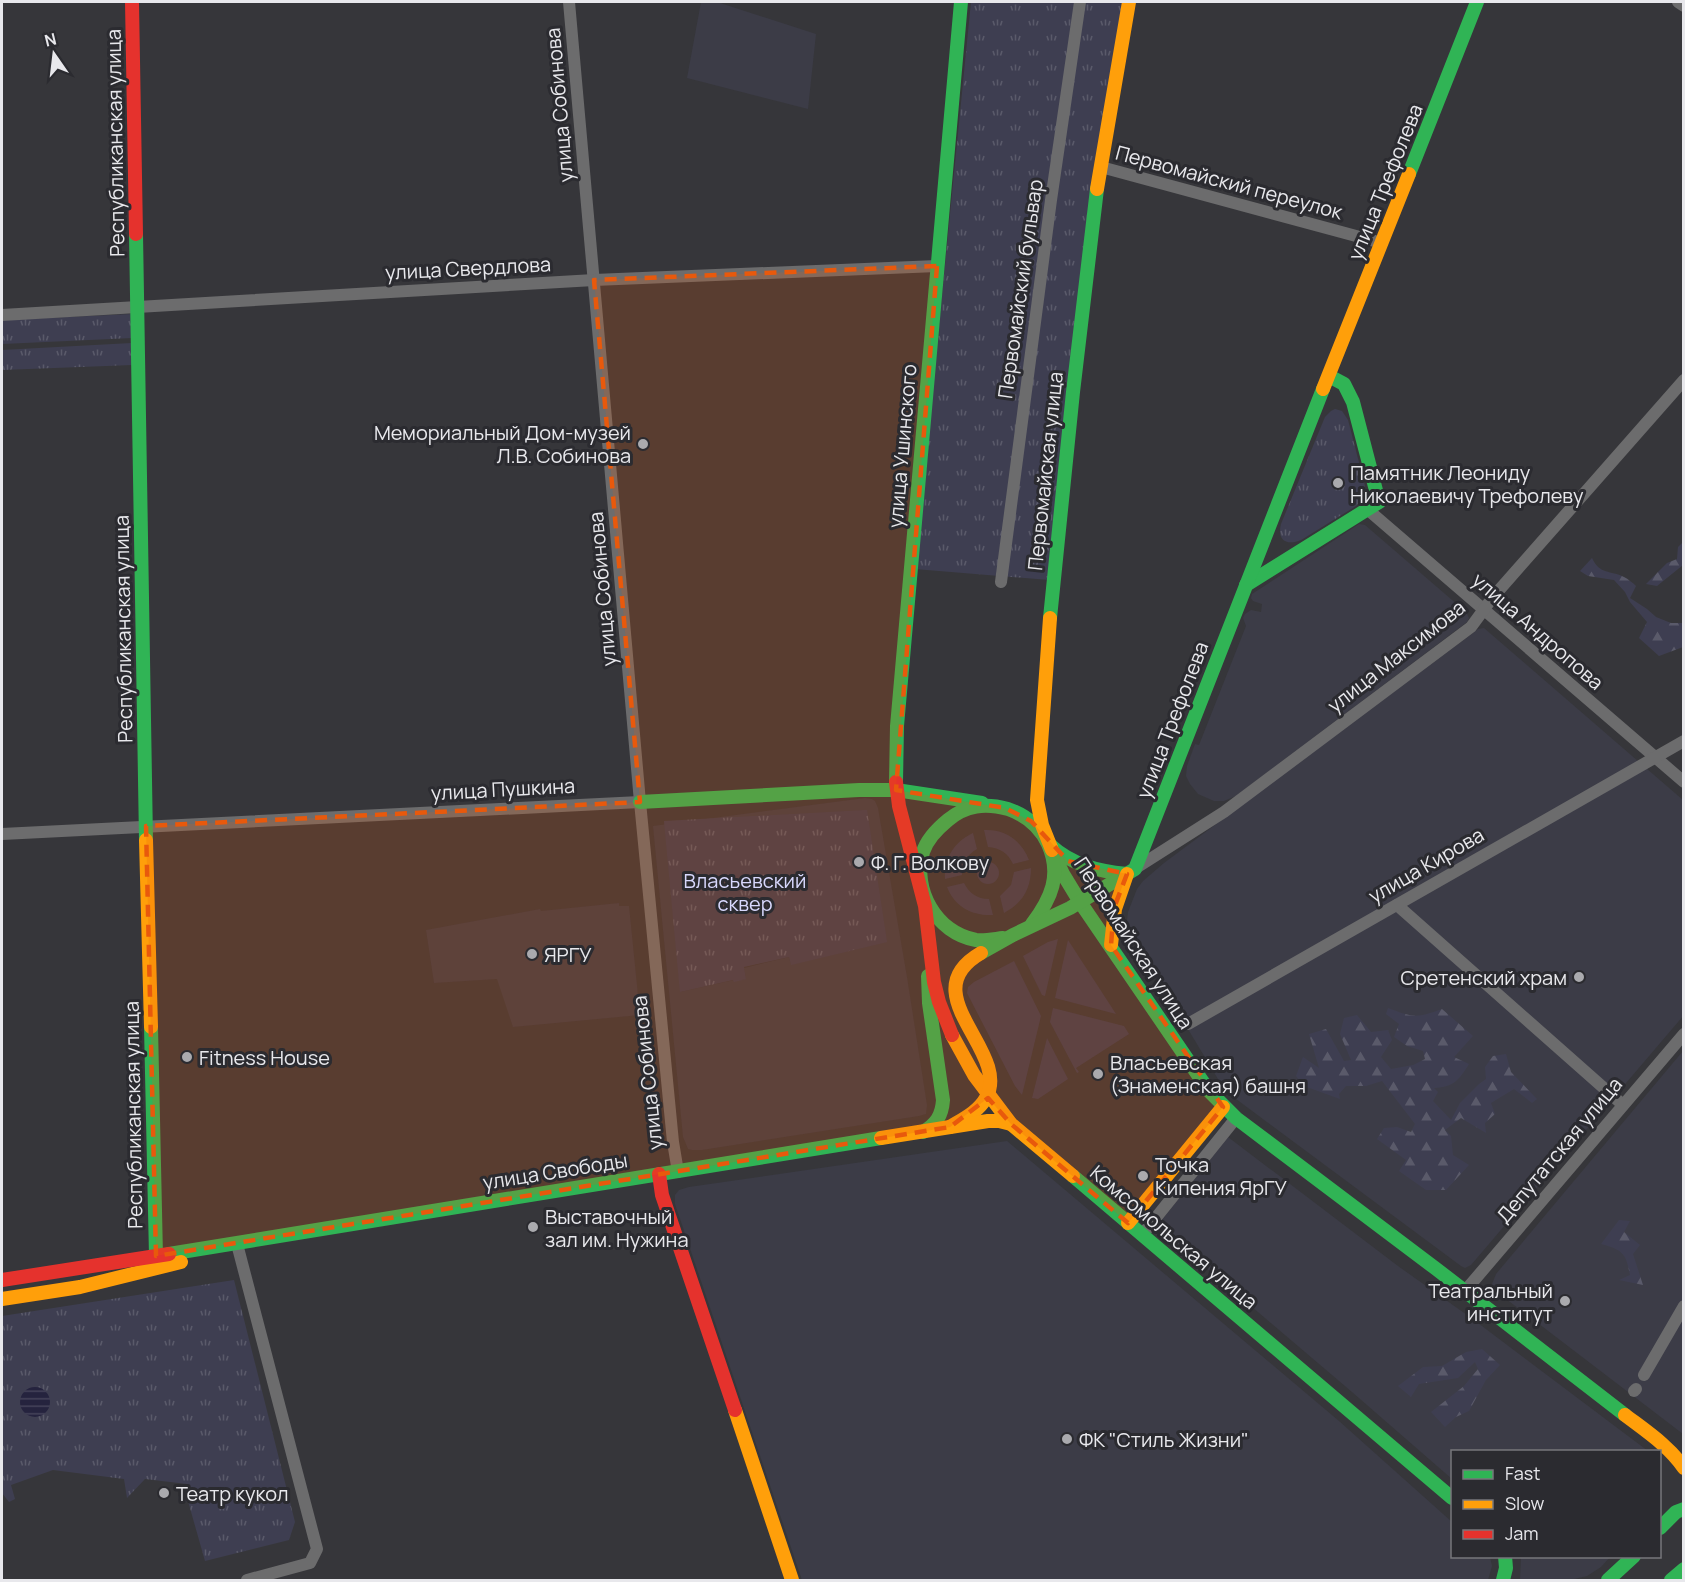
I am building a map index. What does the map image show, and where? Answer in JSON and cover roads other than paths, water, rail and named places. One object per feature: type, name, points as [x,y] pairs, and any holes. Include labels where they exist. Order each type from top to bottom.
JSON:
[{"type":"main road","name":"Республиканская улица","points":[[132,2],[156,1256]]},
{"type":"main road","name":"улица Ушинского","points":[[922,892],[899,811],[896,790],[897,738],[961,2]]},
{"type":"main road","name":"Первомайская улица","points":[[1129,2],[1101,167],[1071,404],[1053,586],[1037,800],[1048,843],[1080,902],[1209,1091],[1223,1107],[1683,1457]]},
{"type":"main road","name":"улица Трефолева","points":[[1111,945],[1111,926],[1119,891],[1131,872],[1477,2]]},
{"type":"main road","points":[[1246,585],[1373,506],[1353,402],[1344,384],[1329,376]]},
{"type":"main road","points":[[1270,523],[1270,536],[1279,548],[1289,551],[1304,549]]},
{"type":"main road","name":"улица Пушкина","points":[[640,802],[896,790],[963,799],[1005,808]]},
{"type":"main road","points":[[1020,932],[1000,939],[986,941],[972,939],[959,935],[947,927],[928,907],[919,876],[920,860],[933,831],[958,811],[974,806],[989,805],[1005,808],[1019,813],[1030,821],[1041,831],[1057,853],[1068,861],[1106,873],[1131,872]]},
{"type":"main road","points":[[987,1096],[989,1085],[987,1062],[957,1002],[957,978],[969,960],[1020,932],[1043,912],[1053,890],[1055,866],[1048,843]]},
{"type":"main road","name":"улица Максимова","points":[[1020,932],[1080,902],[1131,872]]},
{"type":"main road","name":"Комсомольская улица","points":[[922,892],[934,982],[946,1022],[958,1050],[987,1096],[1011,1124],[1451,1497]]},
{"type":"main road","name":"Комсомольская улица","points":[[923,1132],[937,1122],[943,1105],[944,1093],[929,1003],[928,980],[931,961]]},
{"type":"main road","name":"улица Свободы","points":[[950,1127],[972,1114],[987,1096]]},
{"type":"main road","points":[[1128,1223],[1223,1107]]},
{"type":"main road","name":"улица Свободы","points":[[2,1280],[237,1244],[988,1121],[1011,1124]]},
{"type":"main road","name":"улица Собинова","points":[[659,1174],[662,1195],[792,1581]]},
{"type":"main road","name":"улица Свободы","points":[[2,1299],[80,1287],[143,1273],[237,1244]]},
{"type":"main road","points":[[143,1273],[156,1256],[172,1265]]},
{"type":"main road","name":"Первомайская улица","points":[[1653,1436],[1678,1459],[1683,1468]]},
{"type":"main road","points":[[1661,1526],[1676,1512],[1683,1509]]},
{"type":"main road","points":[[1503,1581],[1506,1568],[1505,1558]]},
{"type":"main road","points":[[1608,1581],[1633,1558]]},
{"type":"main road","points":[[1671,1581],[1683,1569]]},
{"type":"street","name":"улица Собинова","points":[[569,2],[640,802],[673,1143],[678,1172]]},
{"type":"street","name":"Первомайский бульвар","points":[[1001,582],[1051,200],[1080,2]]},
{"type":"street","points":[[1678,2],[1683,6]]},
{"type":"street","name":"Первомайский переулок","points":[[1101,167],[1382,243]]},
{"type":"street","name":"улица Свердлова","points":[[2,315],[594,280],[937,266]]},
{"type":"street","name":"улица Максимова","points":[[1131,872],[1224,812],[1471,627],[1496,594],[1683,380]]},
{"type":"street","name":"улица Андропова","points":[[1373,506],[1385,525],[1683,782]]},
{"type":"street","name":"улица Кирова","points":[[1188,1024],[1683,741]]},
{"type":"street","name":"улица Пушкина","points":[[2,834],[640,802]]},
{"type":"street","points":[[1397,905],[1623,1105]]},
{"type":"street","name":"Депутатская улица","points":[[1465,1292],[1683,1034]]},
{"type":"street","points":[[1142,1235],[1236,1118]]},
{"type":"street","points":[[237,1244],[317,1549],[310,1563],[247,1581]]},
{"type":"street","points":[[1644,1375],[1683,1306]]},
{"type":"place","name":"Мемориальный Дом-музей Л.В. Собинова","points":[[643,444]]},
{"type":"place","name":"Памятник Леониду Николаевичу Трефолеву","points":[[1338,483]]},
{"type":"place","name":"Ф. Г. Волкову","points":[[859,862]]},
{"type":"place","name":"ЯРГУ","points":[[532,954]]},
{"type":"place","name":"Сретенский храм","points":[[1579,977]]},
{"type":"place","name":"Fitness House","points":[[187,1057]]},
{"type":"place","name":"Власьевская (Знаменская) башня","points":[[1098,1074]]},
{"type":"place","name":"Точка Кипения ЯрГУ","points":[[1143,1176]]},
{"type":"place","name":"Выставочный зал им. Нужина","points":[[533,1227]]},
{"type":"place","name":"Театральный институт","points":[[1565,1301]]},
{"type":"place","name":"ФК \"Стиль Жизни\"","points":[[1067,1439]]},
{"type":"place","name":"Театр кукол","points":[[164,1493]]},
{"type":"park label","name":"Власьевский сквер","points":[[745,892]]}]
